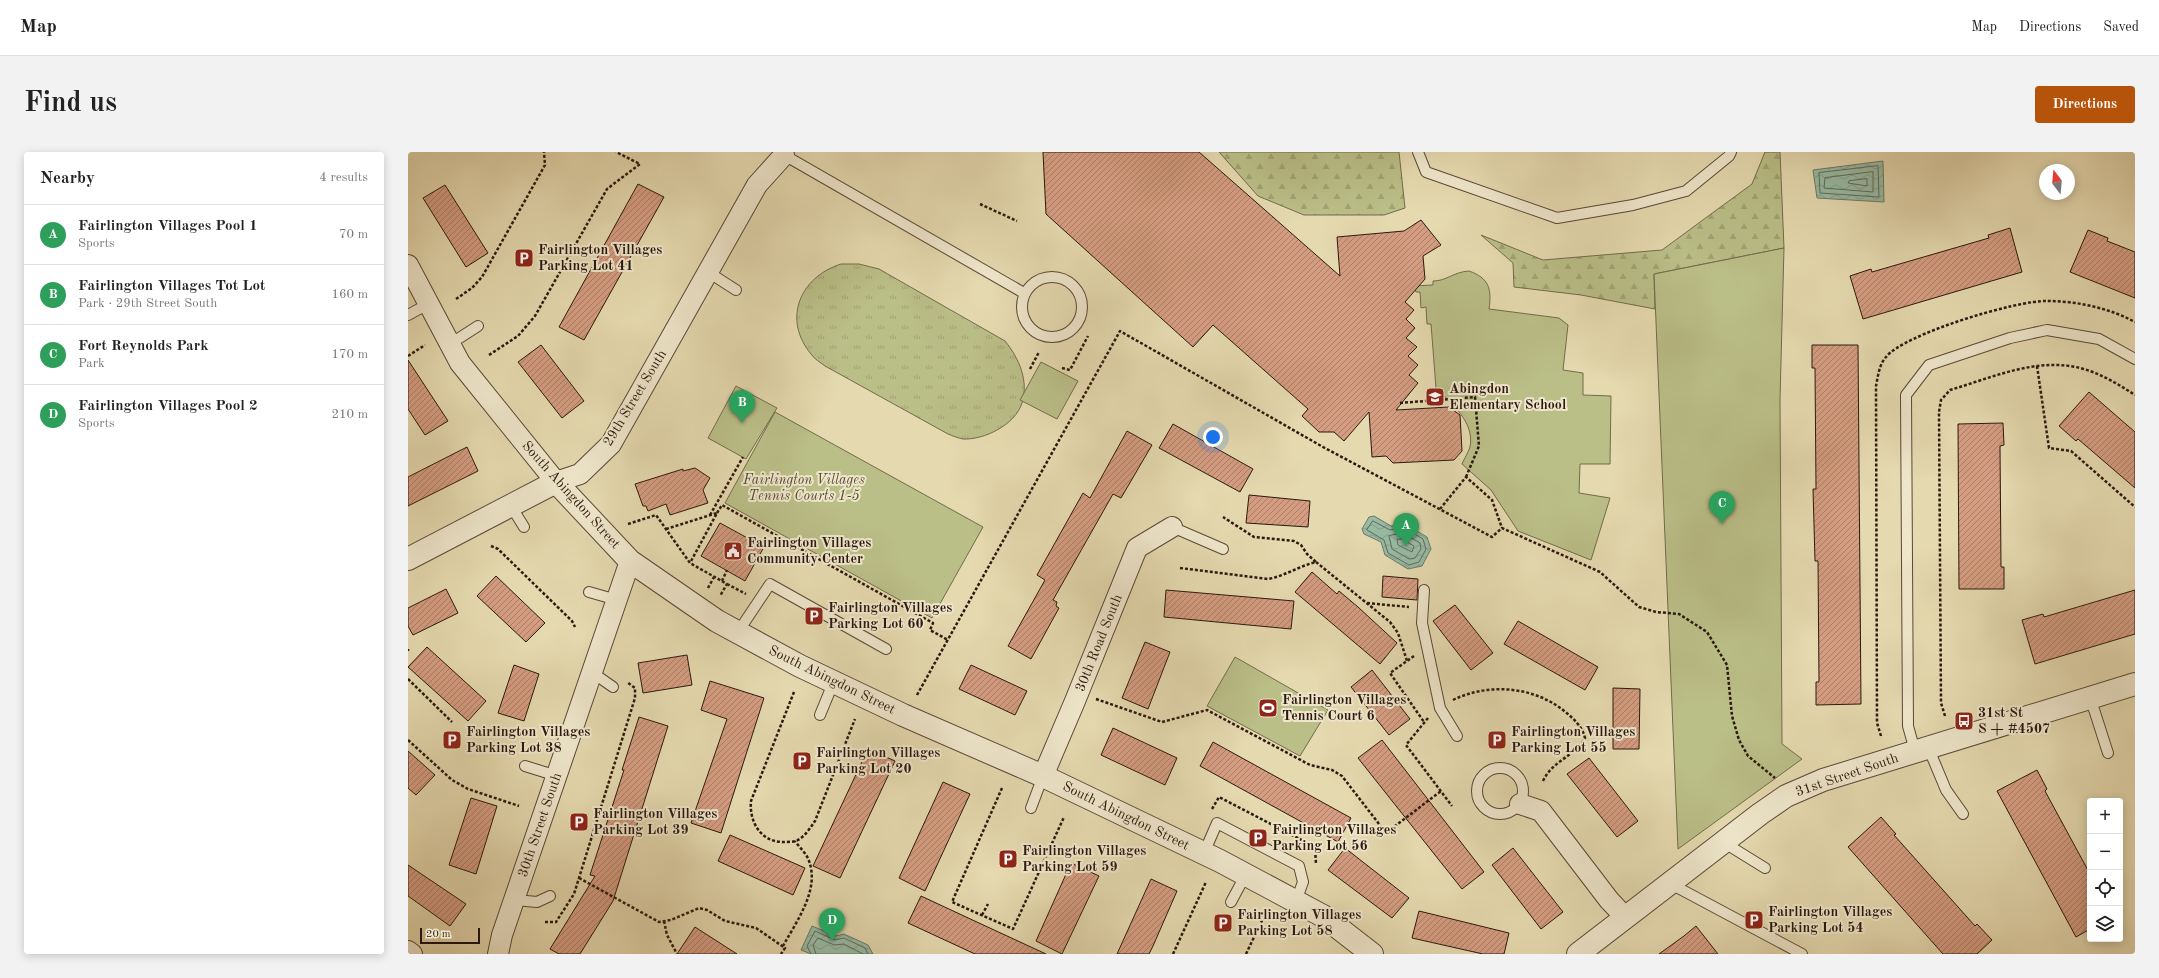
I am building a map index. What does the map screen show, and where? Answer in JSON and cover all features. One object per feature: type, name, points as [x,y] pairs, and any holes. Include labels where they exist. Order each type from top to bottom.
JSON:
[{"type":"street","name":"29th Street South","points":[[408,559],[556,482],[580,474],[611,444],[756,185],[784,154]]},
{"type":"street","name":"South Abingdon Street","points":[[408,265],[430,303],[460,363],[556,482],[630,561],[717,621],[800,666],[903,715],[1043,776],[1246,874],[1323,916],[1372,954]]},
{"type":"street","name":"30th Road South","points":[[1043,776],[1137,548],[1172,527]]},
{"type":"street","name":"30th Street South","points":[[498,954],[514,900],[593,673],[630,561]]},
{"type":"street","name":"31st Street South","points":[[1578,954],[1669,883],[1786,796],[1822,780],[2135,684]]},
{"type":"street","points":[[1520,804],[1541,811],[1609,900],[1625,917]]},
{"type":"street","points":[[408,952],[412,954]]},
{"type":"lane","points":[[1418,152],[1426,172],[1558,218],[1633,205],[1686,191],[1729,156],[1731,152]]},
{"type":"lane","points":[[784,154],[1024,293]]},
{"type":"lane","points":[[708,272],[736,290]]},
{"type":"lane","points":[[1045,278],[1060,278],[1069,282],[1077,289],[1081,299],[1082,309],[1080,319],[1067,334],[1058,337],[1048,337],[1039,334],[1031,329],[1024,321],[1022,302],[1024,293],[1031,285],[1045,278]]},
{"type":"lane","points":[[408,315],[430,303]]},
{"type":"lane","points":[[450,344],[478,326]]},
{"type":"lane","points":[[1963,814],[1946,790],[1908,726],[1906,395],[1929,364],[2010,338],[2047,330],[2099,339],[2135,359]]},
{"type":"lane","points":[[511,506],[524,527]]},
{"type":"lane","points":[[1172,527],[1223,549]]},
{"type":"lane","points":[[738,632],[770,584],[886,649]]},
{"type":"lane","points":[[1424,590],[1422,623],[1440,708],[1457,736]]},
{"type":"lane","points":[[589,592],[617,600]]},
{"type":"lane","points":[[593,673],[613,687]]},
{"type":"lane","points":[[820,715],[834,681]]},
{"type":"lane","points":[[2090,697],[2108,753]]},
{"type":"lane","points":[[525,766],[557,776]]},
{"type":"lane","points":[[1494,769],[1510,770],[1516,774],[1523,786],[1523,798],[1520,804],[1515,809],[1502,814],[1487,811],[1478,799],[1478,784],[1481,777],[1494,769]]},
{"type":"lane","points":[[1031,808],[1043,776]]},
{"type":"lane","points":[[1204,853],[1217,823],[1299,866],[1303,882],[1296,902]]},
{"type":"lane","points":[[1723,842],[1765,868]]},
{"type":"lane","points":[[1231,902],[1246,874]]},
{"type":"lane","points":[[1669,883],[1802,954]]},
{"type":"lane","points":[[514,900],[537,902],[550,896]]},
{"type":"path","points":[[456,299],[472,288],[482,277],[545,165],[544,152]]},
{"type":"path","points":[[489,355],[518,336],[535,316],[607,189],[640,164],[616,152]]},
{"type":"path","points":[[980,204],[1017,221]]},
{"type":"path","points":[[1881,736],[1877,723],[1876,386],[1879,370],[1886,357],[1899,346],[1934,330],[2008,307],[2045,300],[2086,305],[2135,322]]},
{"type":"path","points":[[917,695],[1120,331],[1323,447],[1492,537],[1502,528]]},
{"type":"path","points":[[1062,368],[1070,370],[1088,336]]},
{"type":"path","points":[[408,356],[425,345]]},
{"type":"path","points":[[1030,369],[1039,352]]},
{"type":"path","points":[[1945,716],[1940,702],[1939,412],[1941,400],[1950,390],[2037,366],[2056,365],[2080,368],[2101,375],[2135,395]]},
{"type":"path","points":[[2037,366],[2049,448],[2071,450],[2135,507]]},
{"type":"path","points":[[1400,403],[1475,397],[1479,446],[1466,477],[1440,509]]},
{"type":"path","points":[[710,516],[743,457]]},
{"type":"path","points":[[1466,477],[1492,500],[1502,528],[1600,572],[1639,607],[1656,612],[1679,614],[1707,632],[1727,665],[1732,716],[1739,740],[1748,756],[1776,778]]},
{"type":"path","points":[[690,563],[722,505],[933,623],[930,630],[948,640]]},
{"type":"path","points":[[666,530],[717,513]]},
{"type":"path","points":[[628,524],[656,515],[690,563],[751,597]]},
{"type":"path","points":[[1223,517],[1254,537],[1294,541],[1301,545],[1307,554],[1316,562],[1390,622],[1398,634],[1407,661]]},
{"type":"path","points":[[491,546],[504,555],[572,622],[575,627]]},
{"type":"path","points":[[1180,568],[1268,579],[1282,576],[1306,564],[1316,562]]},
{"type":"path","points":[[722,581],[726,570]]},
{"type":"path","points":[[708,588],[714,576]]},
{"type":"path","points":[[720,596],[727,584]]},
{"type":"path","points":[[1366,603],[1423,608]]},
{"type":"path","points":[[1424,722],[1390,673],[1427,648]]},
{"type":"path","points":[[408,679],[452,722]]},
{"type":"path","points":[[545,922],[556,922],[574,894],[635,698],[635,688],[626,681]]},
{"type":"path","points":[[1452,806],[1406,745],[1424,722],[1440,708],[1462,696],[1482,690],[1501,689],[1535,695],[1556,705],[1570,715],[1582,729],[1585,738],[1581,746],[1548,770],[1543,781]]},
{"type":"path","points":[[794,692],[751,801],[750,812],[761,834],[776,842],[795,841],[808,832],[815,820],[855,719]]},
{"type":"path","points":[[1094,698],[1162,722],[1207,710],[1310,765],[1332,770],[1342,776],[1386,833],[1441,791]]},
{"type":"path","points":[[408,740],[452,780],[468,789],[519,806]]},
{"type":"path","points":[[1002,788],[952,902],[1013,929],[1064,816]]},
{"type":"path","points":[[1209,814],[1219,797],[1315,847],[1316,868]]},
{"type":"path","points":[[781,954],[785,948],[783,946],[806,905],[812,879],[809,861],[795,841]]},
{"type":"path","points":[[579,878],[659,922],[671,920],[699,908],[708,910],[725,921],[756,928],[783,946]]},
{"type":"path","points":[[1173,954],[1206,882]]},
{"type":"path","points":[[982,915],[988,904]]},
{"type":"path","points":[[1246,954],[1265,914]]},
{"type":"path","points":[[664,921],[667,935],[677,954]]},
{"type":"green space","points":[[1219,152],[1399,152],[1405,208],[1384,215],[1304,215],[1258,196]]},
{"type":"green space","points":[[1765,152],[1780,152],[1784,248],[1654,274],[1655,309],[1581,295],[1514,287],[1513,263],[1481,235],[1543,260],[1662,250],[1752,184]]},
{"type":"green space","points":[[1784,248],[1780,399],[1782,744],[1802,759],[1678,849],[1654,274]]},
{"type":"green space","points":[[841,264],[859,264],[879,269],[1005,341],[1018,362],[1024,386],[1022,403],[1013,418],[998,430],[989,434],[971,439],[959,438],[948,434],[815,359],[802,341],[798,327],[797,314],[800,301],[806,289],[815,279],[827,270]]},
{"type":"green space","points":[[1469,271],[1481,277],[1488,285],[1490,296],[1489,309],[1559,318],[1568,325],[1563,370],[1583,373],[1583,395],[1611,396],[1610,464],[1580,464],[1579,493],[1610,498],[1591,560],[1518,531],[1491,490],[1462,464],[1470,447],[1471,438],[1469,429],[1455,407],[1436,388],[1431,324],[1427,324],[1426,307],[1421,308],[1420,292],[1416,292],[1414,286],[1433,285],[1433,281],[1442,280],[1459,273]]},
{"type":"green space","points":[[1041,362],[1078,381],[1057,419],[1020,400]]},
{"type":"green space","points":[[736,386],[777,408],[746,459],[708,438]]},
{"type":"green space","name":"Fairlington Villages Tennis Courts 1-5","points":[[775,412],[983,527],[932,618],[725,503]]},
{"type":"green space","name":"Fairlington Villages Tennis Court 6","points":[[1235,657],[1328,710],[1300,756],[1207,706]]},
{"type":"water","points":[[1883,161],[1884,202],[1817,198],[1813,170]]},
{"type":"water","points":[[1374,516],[1391,526],[1403,523],[1427,537],[1431,549],[1422,566],[1408,569],[1385,555],[1381,542],[1364,534],[1362,529],[1369,517]]},
{"type":"water","points":[[812,926],[836,936],[844,934],[868,945],[873,954],[811,954],[801,950]]},
{"type":"building","points":[[1043,152],[1199,152],[1340,276],[1337,237],[1404,231],[1421,220],[1441,245],[1423,256],[1425,279],[1405,302],[1414,310],[1406,319],[1415,328],[1406,338],[1417,347],[1408,356],[1418,365],[1409,375],[1418,383],[1396,410],[1449,407],[1460,415],[1462,451],[1454,460],[1393,463],[1386,456],[1372,457],[1369,412],[1344,441],[1334,432],[1319,432],[1302,416],[1308,409],[1213,325],[1193,347],[1046,214]]},
{"type":"building","points":[[638,184],[664,197],[584,340],[559,327]]},
{"type":"building","points":[[445,185],[488,253],[466,267],[423,198]]},
{"type":"building","points":[[2010,228],[2022,272],[1863,319],[1850,276],[1871,269],[1872,272],[1989,238],[1988,235]]},
{"type":"building","points":[[2088,230],[2108,238],[2107,241],[2135,252],[2135,298],[2070,272]]},
{"type":"building","points":[[541,345],[584,401],[562,418],[518,362]]},
{"type":"building","points":[[1812,345],[1858,345],[1861,704],[1816,705],[1816,682],[1819,682],[1818,561],[1815,561],[1813,489],[1816,489],[1815,368],[1812,368]]},
{"type":"building","points":[[408,360],[448,421],[425,435],[408,409]]},
{"type":"building","points":[[2089,392],[2135,432],[2135,488],[2078,439],[2076,441],[2059,426]]},
{"type":"building","points":[[2003,423],[2004,445],[2000,446],[2001,567],[2004,567],[2004,589],[1959,589],[1958,424]]},
{"type":"building","points":[[1173,424],[1253,469],[1240,492],[1159,448]]},
{"type":"building","points":[[1127,431],[1152,445],[1121,498],[1113,494],[1053,600],[1057,602],[1056,606],[1059,608],[1031,659],[1008,646],[1045,580],[1037,575],[1083,493],[1090,498]]},
{"type":"building","points":[[467,447],[478,471],[408,506],[408,477]]},
{"type":"building","points":[[695,468],[710,478],[703,490],[708,503],[670,515],[666,504],[648,511],[646,506],[643,506],[635,484],[683,469],[683,471]]},
{"type":"building","points":[[1249,495],[1310,501],[1308,527],[1246,523]]},
{"type":"building","name":"Fairlington Villages Community Center","points":[[720,523],[764,547],[745,581],[701,556]]},
{"type":"building","points":[[1312,572],[1337,594],[1339,591],[1397,643],[1380,664],[1295,592]]},
{"type":"building","points":[[496,576],[545,623],[526,642],[477,596]]},
{"type":"building","points":[[1383,576],[1418,579],[1417,600],[1382,597]]},
{"type":"building","points":[[446,589],[458,613],[413,635],[408,626],[408,608]]},
{"type":"building","points":[[1166,590],[1294,601],[1291,629],[1164,617]]},
{"type":"building","points":[[2135,590],[2135,634],[2035,664],[2022,620],[2043,614],[2044,617]]},
{"type":"building","points":[[1455,605],[1493,653],[1471,670],[1433,621]]},
{"type":"building","points":[[1518,621],[1598,667],[1585,690],[1504,644]]},
{"type":"building","points":[[1145,642],[1170,652],[1148,709],[1122,698]]},
{"type":"building","points":[[427,647],[486,701],[468,721],[408,667]]},
{"type":"building","points":[[687,655],[692,685],[643,693],[638,663]]},
{"type":"building","points":[[514,665],[539,674],[524,721],[498,713]]},
{"type":"building","points":[[971,665],[1027,691],[1015,715],[959,689]]},
{"type":"building","points":[[1372,670],[1410,719],[1389,735],[1351,687]]},
{"type":"building","points":[[710,681],[764,698],[721,833],[691,823],[727,719],[701,710]]},
{"type":"building","points":[[1613,688],[1640,689],[1639,749],[1613,749]]},
{"type":"building","points":[[639,717],[668,726],[613,901],[580,954],[559,954],[550,949],[595,876],[590,875],[624,770],[622,770]]},
{"type":"building","points":[[1113,728],[1177,758],[1165,785],[1101,755]]},
{"type":"building","points":[[1382,740],[1484,872],[1462,889],[1358,758]]},
{"type":"building","points":[[1213,742],[1351,818],[1338,842],[1200,766]]},
{"type":"building","points":[[868,749],[895,761],[840,878],[813,866]]},
{"type":"building","points":[[408,751],[435,775],[416,795],[408,788]]},
{"type":"building","points":[[1589,758],[1638,821],[1617,837],[1567,774]]},
{"type":"building","points":[[2037,770],[2047,789],[2045,791],[2087,868],[2087,931],[2076,937],[1997,791]]},
{"type":"building","points":[[943,782],[970,794],[925,891],[899,878]]},
{"type":"building","points":[[471,798],[497,806],[476,874],[449,865]]},
{"type":"building","points":[[1881,817],[1896,834],[1894,835],[1975,926],[1977,924],[1992,940],[1977,954],[1943,954],[1848,847]]},
{"type":"building","points":[[730,835],[805,868],[793,895],[718,861]]},
{"type":"building","points":[[1345,848],[1409,898],[1392,918],[1328,870]]},
{"type":"building","points":[[1513,848],[1563,912],[1541,929],[1492,865]]},
{"type":"building","points":[[1071,863],[1099,876],[1062,954],[1036,941]]},
{"type":"building","points":[[408,865],[466,904],[450,926],[408,896]]},
{"type":"building","points":[[1151,879],[1177,891],[1153,946],[1149,954],[1117,954]]},
{"type":"building","points":[[921,896],[1046,954],[975,954],[908,923]]},
{"type":"building","points":[[1419,911],[1509,933],[1504,954],[1483,954],[1412,938]]},
{"type":"building","points":[[1696,926],[1718,954],[1659,954],[1684,936]]},
{"type":"building","points":[[695,927],[737,954],[677,954]]},
{"type":"place","name":"Fairlington Villages Parking Lot 41","points":[[524,258]]},
{"type":"place","name":"Abingdon Elementary School","points":[[1435,397]]},
{"type":"place","name":"Fairlington Villages Tot Lot","points":[[742,423]]},
{"type":"place","name":"Fort Reynolds Park","points":[[1722,524]]},
{"type":"place","name":"Fairlington Villages Pool 1","points":[[1406,546]]},
{"type":"place","name":"Fairlington Villages Community Center","points":[[733,551]]},
{"type":"place","name":"Fairlington Villages Parking Lot 60","points":[[814,616]]},
{"type":"place","name":"Fairlington Villages Tennis Court 6","points":[[1268,708]]},
{"type":"place","name":"31st St S + #4507","points":[[1964,721]]},
{"type":"place","name":"Fairlington Villages Parking Lot 38","points":[[452,740]]},
{"type":"place","name":"Fairlington Villages Parking Lot 55","points":[[1497,740]]},
{"type":"place","name":"Fairlington Villages Parking Lot 20","points":[[802,761]]},
{"type":"place","name":"Fairlington Villages Parking Lot 39","points":[[579,822]]},
{"type":"place","name":"Fairlington Villages Parking Lot 56","points":[[1258,838]]},
{"type":"place","name":"Fairlington Villages Parking Lot 59","points":[[1008,859]]},
{"type":"place","name":"Fairlington Villages Parking Lot 54","points":[[1754,920]]},
{"type":"place","name":"Fairlington Villages Parking Lot 58","points":[[1223,923]]},
{"type":"place","name":"Fairlington Villages Pool 2","points":[[832,941]]}]
